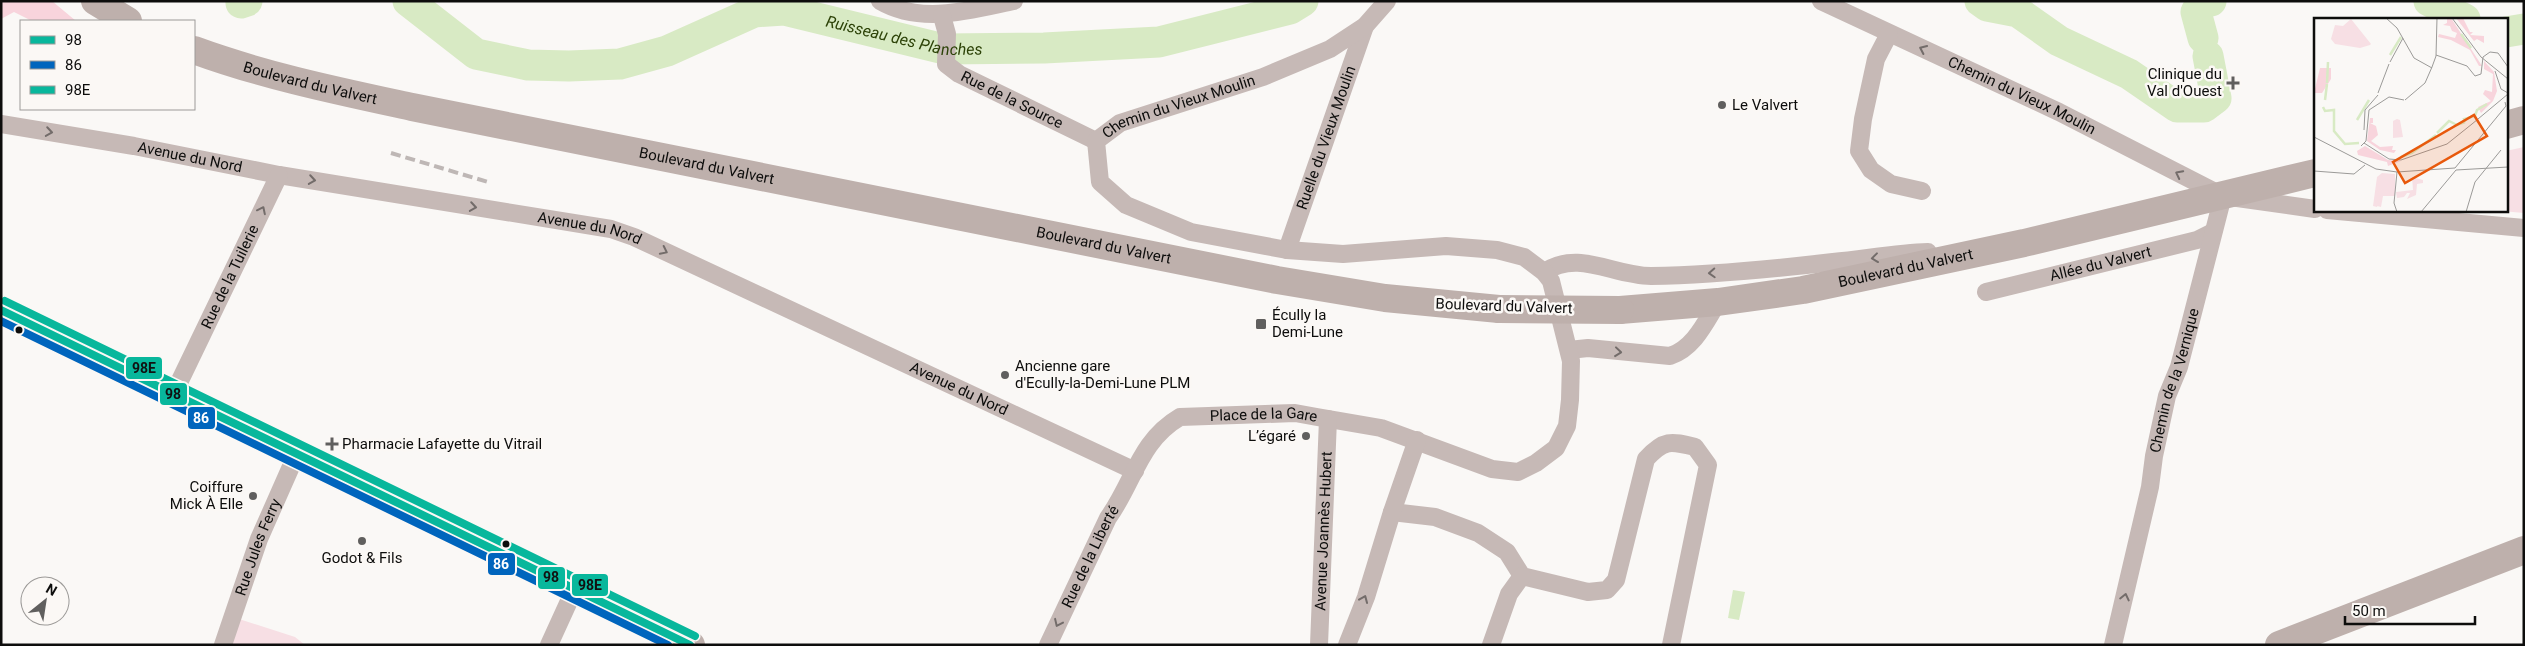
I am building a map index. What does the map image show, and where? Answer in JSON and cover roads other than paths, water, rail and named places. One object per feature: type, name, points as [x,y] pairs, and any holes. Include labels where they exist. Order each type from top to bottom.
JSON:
[{"type":"highway","points":[[2508,126],[2524,120]]},
{"type":"highway","points":[[2508,127],[2524,125]]},
{"type":"main road","points":[[95,1],[126,20]]},
{"type":"main road","name":"Boulevard du Valvert","points":[[195,50],[282,78],[412,107],[1277,280],[1385,298],[1499,309],[1620,310],[1718,302],[1803,290],[2024,243],[2307,175]]},
{"type":"main road","points":[[1,310],[177,387],[293,461]]},
{"type":"main road","points":[[1,329],[293,461],[567,606],[653,645]]},
{"type":"main road","points":[[2279,645],[2524,550]]},
{"type":"main road","points":[[2318,643],[2524,562]]},
{"type":"main road","points":[[567,606],[691,645]]},
{"type":"street","points":[[880,1],[891,8],[942,16],[1014,1]]},
{"type":"street","name":"Chemin du Vieux Moulin","points":[[1387,1],[1365,26],[1330,49],[1300,62],[1120,123],[1096,141],[1100,182],[1126,205],[1191,232],[1287,250],[1343,254],[1446,246],[1496,250],[1524,257],[1544,272]]},
{"type":"street","name":"Chemin du Vieux Moulin","points":[[1821,1],[2059,112],[2223,196]]},
{"type":"street","name":"Rue de la Source","points":[[942,16],[946,34],[946,64],[959,74],[1096,141]]},
{"type":"street","name":"Ruelle du Vieux Moulin","points":[[1287,250],[1365,26]]},
{"type":"street","points":[[1889,34],[1876,59],[1863,119],[1859,151],[1871,170],[1891,184],[1922,192]]},
{"type":"street","name":"Avenue du Nord","points":[[1,124],[134,146],[279,175],[611,229],[634,237],[1135,471]]},
{"type":"street","name":"Rue de la Tuilerie","points":[[177,387],[279,175]]},
{"type":"street","points":[[2307,175],[2293,184],[2291,192],[2309,208]]},
{"type":"street","points":[[2223,196],[2309,208]]},
{"type":"street","name":"Chemin de la Vernique","points":[[2114,645],[2150,487],[2154,456],[2167,396],[2179,367],[2223,196]]},
{"type":"street","points":[[2338,211],[2524,228]]},
{"type":"street","name":"Allée du Valvert","points":[[1986,292],[2197,240],[2213,232]]},
{"type":"street","points":[[1544,272],[1564,262],[1582,261],[1617,272],[1648,276],[1761,271],[1924,252],[1990,250]]},
{"type":"street","name":"Place de la Gare","points":[[1135,471],[1154,437],[1164,427],[1180,417],[1294,413],[1381,428],[1418,440],[1492,469],[1518,472],[1536,463],[1556,448],[1567,426],[1570,400],[1569,350],[1554,289],[1544,272]]},
{"type":"street","points":[[1569,350],[1588,348],[1670,356],[1681,352],[1689,346],[1718,302]]},
{"type":"street","name":"Avenue Joannès Hubert","points":[[1319,645],[1328,419]]},
{"type":"street","points":[[1347,645],[1366,597],[1392,512],[1418,440]]},
{"type":"street","points":[[1392,512],[1435,517],[1478,533],[1507,552],[1522,576],[1588,592],[1607,590],[1616,580],[1646,459],[1657,446],[1672,441],[1695,447],[1708,465],[1671,645]]},
{"type":"street","name":"Rue Jules Ferry","points":[[223,645],[259,539],[293,461]]},
{"type":"street","name":"Rue de la Liberté","points":[[1048,645],[1108,518],[1120,501],[1135,471]]},
{"type":"street","points":[[1490,645],[1509,594],[1522,576]]},
{"type":"street","points":[[549,645],[567,606]]},
{"type":"waterway","name":"Ruisseau des Planches","points":[[241,3],[247,1]]},
{"type":"waterway","name":"Ruisseau des Planches","points":[[408,1],[476,54],[528,65],[569,66],[620,64],[667,51],[754,12],[784,10],[944,49],[1044,48],[1159,42],[1290,9],[1303,1]]},
{"type":"waterway","name":"Ruisseau des Planches","points":[[1980,1],[1987,6],[2018,12],[2059,41],[2129,74],[2177,107],[2204,107],[2216,98],[2208,56]]},
{"type":"waterway","name":"Ruisseau des Planches","points":[[2203,38],[2196,12],[2202,2],[2211,1]]},
{"type":"waterway","name":"Ruisseau des Planches","points":[[2429,1],[2463,18]]},
{"type":"waterway","name":"Ruisseau des Planches","points":[[2508,32],[2524,29]]},
{"type":"railway","points":[[391,153],[488,182]]},
{"type":"place","name":"Clinique du Val d'Ouest","points":[[2233,83]]},
{"type":"place","name":"Le Valvert","points":[[1722,105]]},
{"type":"place","name":"Écully la Demi-Lune","points":[[1261,324]]},
{"type":"place","name":"Ancienne gare d'Ecully-la-Demi-Lune PLM","points":[[1005,375]]},
{"type":"place","name":"L’égaré","points":[[1306,436]]},
{"type":"place","name":"Pharmacie Lafayette du Vitrail","points":[[332,444]]},
{"type":"place","name":"Coiffure Mick À Elle","points":[[253,496]]},
{"type":"place","name":"Godot & Fils","points":[[362,541]]}]
